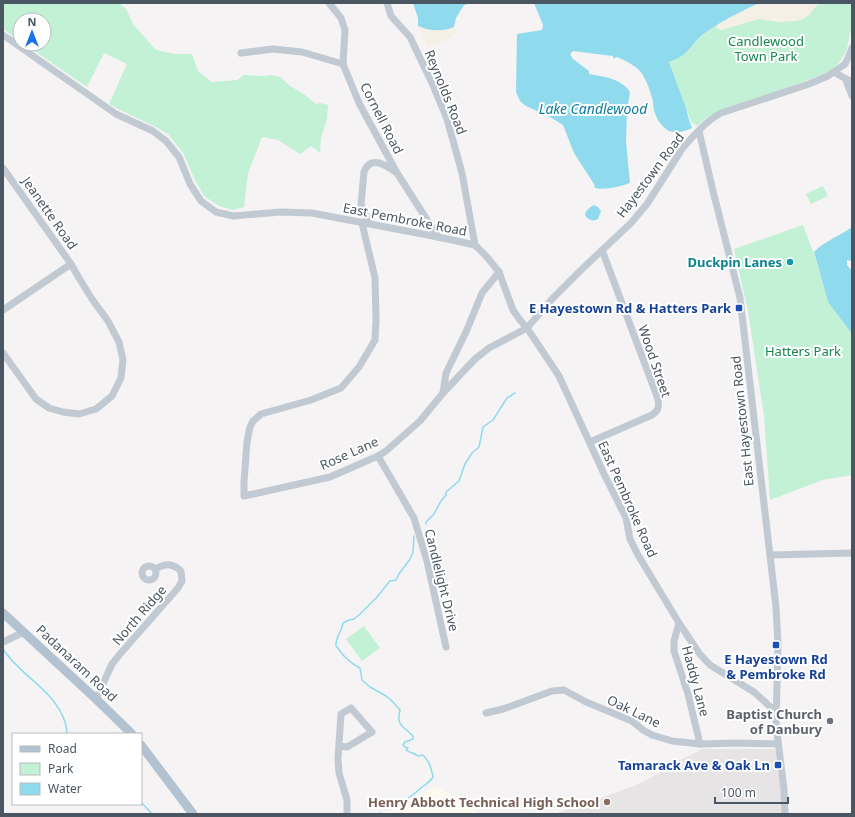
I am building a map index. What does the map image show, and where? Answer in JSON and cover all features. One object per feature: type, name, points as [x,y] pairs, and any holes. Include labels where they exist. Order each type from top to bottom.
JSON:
[{"type":"main road","name":"Padanaram Road","points":[[3,613],[20,634],[96,699],[131,733]]},
{"type":"main road","points":[[142,746],[193,814]]},
{"type":"street","name":"Cornell Road","points":[[329,3],[340,18],[345,30],[343,64],[360,103],[397,172],[438,237]]},
{"type":"street","name":"Reynolds Road","points":[[387,3],[391,16],[410,37],[447,118],[462,173],[475,245]]},
{"type":"street","name":"East Pembroke Road","points":[[3,35],[116,114],[153,131],[166,141],[179,157],[190,184],[201,201],[216,212],[233,216],[281,212],[312,213],[475,245],[488,257],[499,272],[513,310],[559,376],[626,518],[630,539],[679,623],[699,653],[710,665],[754,692],[776,712]]},
{"type":"street","name":"Hayestown Road","points":[[526,328],[551,300],[631,223],[647,204],[682,149],[712,118],[721,113],[819,80],[845,64],[852,48]]},
{"type":"street","points":[[240,53],[273,49],[302,52],[343,64]]},
{"type":"street","points":[[834,72],[849,80],[847,84],[852,96]]},
{"type":"street","name":"East Hayestown Road","points":[[699,131],[740,298],[776,607],[778,639],[776,712],[785,814]]},
{"type":"street","points":[[365,223],[361,204],[364,172],[366,168],[370,164],[376,162],[397,172]]},
{"type":"street","name":"Jeanette Road","points":[[3,168],[71,264],[3,310]]},
{"type":"street","name":"Rose Lane","points":[[365,223],[375,278],[375,340],[360,367],[341,388],[311,400],[261,414],[253,421],[250,427],[247,442],[244,496],[330,478],[378,456],[386,451],[420,421],[443,393],[475,359],[488,348],[526,328]]},
{"type":"street","name":"Wood Street","points":[[590,442],[652,415],[657,411],[659,406],[658,399],[602,250]]},
{"type":"street","points":[[3,353],[36,399],[49,408],[79,414],[96,409],[112,396],[121,378],[123,360],[119,342],[108,321],[92,299],[71,264]]},
{"type":"street","points":[[443,393],[446,373],[466,332],[482,293],[499,272]]},
{"type":"street","name":"Candlelight Drive","points":[[378,456],[414,518],[427,561],[446,647]]},
{"type":"street","points":[[770,556],[852,553]]},
{"type":"street","name":"North Ridge","points":[[96,699],[112,664],[178,588],[182,581],[182,571],[176,566],[161,566],[155,570]]},
{"type":"street","name":"Haddy Lane","points":[[679,623],[674,641],[674,651],[688,694],[700,744]]},
{"type":"street","points":[[3,642],[20,634]]},
{"type":"street","name":"Oak Lane","points":[[486,713],[503,709],[552,691],[564,690],[586,702],[632,721],[652,735],[672,740],[700,744],[778,744]]},
{"type":"street","points":[[339,746],[347,747],[372,732],[351,708],[341,714],[338,759],[339,773],[347,800],[347,814]]},
{"type":"shaded area","points":[[702,749],[775,749],[782,799],[782,814],[555,814],[634,786],[666,770],[666,767]]},
{"type":"shaded area","points":[[438,788],[469,803],[478,814],[382,814],[430,789]]},
{"type":"green space","points":[[3,3],[120,3],[126,9],[133,24],[156,50],[174,54],[192,54],[198,71],[212,82],[237,80],[244,75],[271,75],[280,77],[290,86],[304,94],[316,104],[320,103],[328,105],[327,119],[321,138],[320,153],[311,146],[300,154],[278,140],[262,137],[248,173],[244,207],[233,210],[219,206],[204,196],[183,153],[169,135],[109,104],[127,64],[104,53],[87,87],[36,52],[52,52],[52,12],[12,12],[12,35],[3,29]]},
{"type":"green space","name":"Candlewood Town Park","points":[[759,3],[852,3],[852,25],[847,49],[841,60],[829,72],[732,106],[709,116],[697,126],[691,122],[669,62],[680,56],[699,37],[717,24]]},
{"type":"green space","points":[[823,186],[828,196],[811,204],[806,194]]},
{"type":"green space","name":"Hatters Park","points":[[803,225],[815,257],[828,302],[852,334],[852,475],[823,480],[770,500],[764,416],[748,311],[734,249]]},
{"type":"green space","points":[[364,626],[380,648],[362,661],[346,639]]},
{"type":"sand","points":[[759,3],[822,3],[817,5],[809,15],[797,21],[779,22],[759,19],[722,30],[717,28],[716,25],[729,17]]},
{"type":"sand","points":[[418,26],[436,30],[445,30],[454,27],[457,32],[445,41],[427,46]]},
{"type":"water","points":[[413,3],[472,3],[464,5],[456,18],[454,27],[445,30],[436,30],[418,26],[418,18]]},
{"type":"water","name":"Lake Candlewood","points":[[534,3],[759,3],[709,30],[699,37],[683,55],[669,62],[692,128],[683,131],[671,132],[660,123],[654,111],[653,100],[647,83],[639,70],[634,66],[617,57],[613,58],[613,56],[573,51],[570,54],[573,59],[589,71],[589,74],[606,77],[617,81],[626,87],[630,92],[627,111],[626,141],[630,183],[604,189],[595,188],[594,184],[574,153],[563,125],[526,106],[520,101],[516,92],[517,34],[542,30],[543,25]]},
{"type":"water","points":[[594,205],[601,211],[598,219],[592,220],[585,215],[588,209]]},
{"type":"water","points":[[852,227],[852,263],[851,261],[847,260],[847,265],[852,271],[852,334],[828,302],[814,252],[822,245]]},
{"type":"waterway","points":[[426,524],[446,495],[446,492],[459,481],[465,464],[472,453],[479,447],[483,427],[493,420],[507,398],[515,393]]},
{"type":"waterway","points":[[388,808],[406,800],[429,782],[433,777],[431,768],[423,755],[418,756],[409,752],[406,750],[408,748],[403,745],[405,742],[413,739],[413,736],[401,725],[399,720],[400,710],[386,696],[370,687],[362,680],[360,668],[344,656],[336,646],[336,643],[343,623],[354,619],[377,597],[390,581],[396,580],[413,552],[414,536]]},
{"type":"waterway","points":[[3,649],[18,667],[53,701],[65,722],[67,733]]},
{"type":"waterway","points":[[142,803],[152,814]]},
{"type":"place","name":"Duckpin Lanes","points":[[790,262]]},
{"type":"place","name":"E Hayestown Rd & Hatters Park","points":[[739,308]]},
{"type":"place","name":"E Hayestown Rd & Pembroke Rd","points":[[776,645]]},
{"type":"place","name":"Baptist Church of Danbury","points":[[830,721]]},
{"type":"place","name":"Tamarack Ave & Oak Ln","points":[[778,765]]},
{"type":"place","name":"Henry Abbott Technical High School","points":[[607,802]]}]
